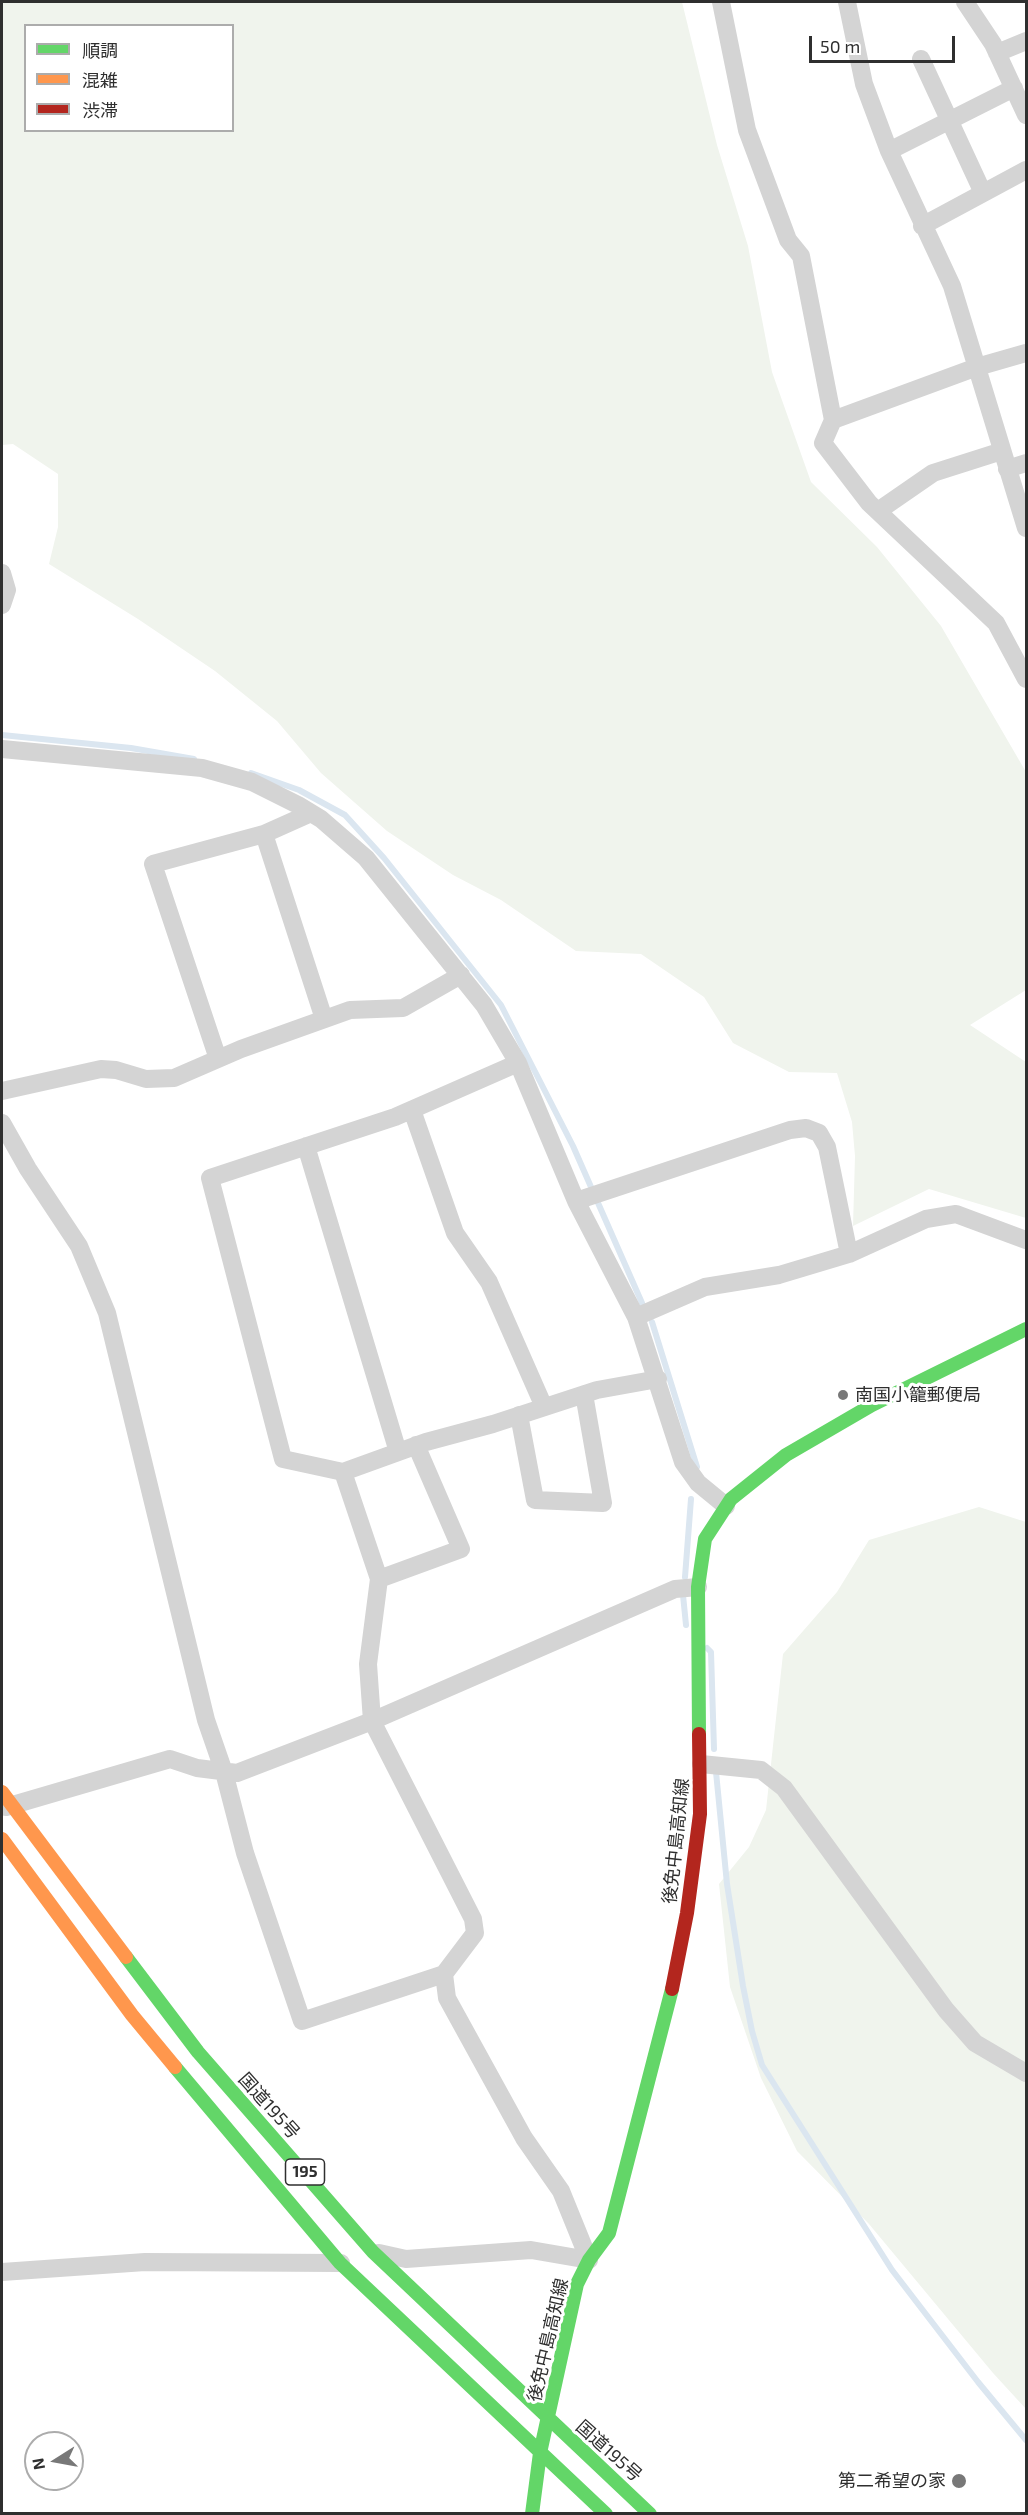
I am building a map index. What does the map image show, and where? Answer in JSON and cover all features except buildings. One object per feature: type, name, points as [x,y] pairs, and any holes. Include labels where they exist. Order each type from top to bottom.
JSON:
[{"type":"main road","name":"後免中島高知線","points":[[532,2514],[540,2453],[577,2284],[588,2260],[609,2233],[664,2023],[687,1913],[700,1814],[698,1587],[705,1539],[726,1506],[754,1479],[795,1449],[882,1400],[1026,1329]]},
{"type":"main road","name":"国道195号","points":[[5,1802],[198,2052],[373,2252],[650,2514]]},
{"type":"main road","name":"195","points":[[2,1839],[132,2015],[212,2114],[340,2263],[606,2514]]},
{"type":"street","points":[[721,2],[747,130],[788,240],[801,256],[832,420],[823,443],[878,511],[996,623],[1026,678]]},
{"type":"street","points":[[847,2],[864,84],[889,151],[922,226],[952,286],[1026,528]]},
{"type":"street","points":[[964,2],[997,53],[1026,115]]},
{"type":"street","points":[[997,53],[1026,41]]},
{"type":"street","points":[[921,59],[983,193]]},
{"type":"street","points":[[889,151],[1014,88]]},
{"type":"street","points":[[922,226],[1026,170]]},
{"type":"street","points":[[832,420],[977,367],[1026,353]]},
{"type":"street","points":[[878,511],[933,473],[1002,451]]},
{"type":"street","points":[[1007,469],[1026,464]]},
{"type":"street","points":[[2,573],[7,590],[2,605]]},
{"type":"street","points":[[2,749],[202,768],[252,783],[310,813],[366,858],[484,1005],[518,1063],[636,1317],[688,1472],[726,1506]]},
{"type":"street","points":[[218,1059],[153,864],[264,834],[310,813]]},
{"type":"street","points":[[264,834],[324,1019]]},
{"type":"street","points":[[2,1091],[101,1069],[116,1070],[146,1080],[164,1080],[358,1008],[403,1008],[461,975]]},
{"type":"street","points":[[518,1063],[412,1110],[210,1178],[283,1459],[343,1472],[416,1445],[584,1394],[622,1384],[658,1379]]},
{"type":"street","points":[[412,1110],[454,1233],[489,1282],[544,1407]]},
{"type":"street","points":[[2,1123],[28,1169],[79,1246],[107,1313],[206,1720],[224,1772],[245,1853],[302,2021],[444,1974],[476,1933],[473,1919],[372,1721],[368,1664],[379,1579],[343,1472]]},
{"type":"street","points":[[582,1199],[790,1130],[806,1128],[819,1133],[827,1147],[849,1254]]},
{"type":"street","points":[[306,1146],[398,1452]]},
{"type":"street","points":[[636,1317],[705,1287],[779,1275],[849,1254],[926,1219],[956,1214],[1026,1240]]},
{"type":"street","points":[[519,1415],[535,1500],[603,1503],[584,1394]]},
{"type":"street","points":[[379,1579],[461,1549],[416,1445]]},
{"type":"street","points":[[5,1802],[170,1759],[197,1768],[237,1773],[372,1721],[675,1589],[698,1587]]},
{"type":"street","points":[[701,1764],[761,1770],[784,1788],[946,2010],[975,2043],[1026,2073]]},
{"type":"street","points":[[444,1974],[447,1998],[524,2138],[561,2191],[588,2260]]},
{"type":"street","points":[[2,2272],[145,2262],[340,2263],[373,2252],[406,2259],[531,2250],[588,2260]]},
{"type":"shaded area","points":[[2,2],[682,2],[717,145],[748,246],[772,372],[811,482],[877,547],[941,626],[1026,772],[1026,990],[970,1025],[1026,1062],[1026,1218],[929,1189],[853,1226],[855,1156],[852,1122],[837,1073],[789,1072],[733,1043],[704,997],[641,954],[576,951],[501,900],[453,875],[387,831],[321,773],[277,721],[215,671],[138,619],[49,564],[58,527],[58,474],[13,444],[2,445]]},
{"type":"shaded area","points":[[979,1507],[1026,1522],[1026,2409],[993,2373],[869,2224],[797,2151],[761,2078],[730,1987],[719,1884],[749,1847],[766,1810],[783,1654],[837,1592],[869,1540]]},
{"type":"waterway","points":[[2,735],[131,748],[194,759]]},
{"type":"waterway","points":[[251,773],[299,790],[345,815],[384,858],[501,1005],[573,1146],[642,1303]]},
{"type":"waterway","points":[[652,1322],[697,1467]]},
{"type":"waterway","points":[[685,1577],[691,1499]]},
{"type":"waterway","points":[[683,1595],[686,1625]]},
{"type":"waterway","points":[[707,1648],[711,1652],[714,1749]]},
{"type":"waterway","points":[[716,1772],[727,1884],[743,1986],[762,2065],[892,2270],[1026,2440]]},
{"type":"traffic: fast","points":[[699,1734],[698,1587],[705,1539],[731,1499],[786,1455],[872,1405],[1026,1329]]},
{"type":"traffic: fast","points":[[126,1957],[198,2052],[373,2252],[650,2514]]},
{"type":"traffic: fast","points":[[532,2514],[540,2453],[577,2284],[589,2260],[609,2233],[672,1989]]},
{"type":"traffic: fast","points":[[175,2067],[340,2263],[606,2514]]},
{"type":"traffic: slow","points":[[2,1792],[126,1957]]},
{"type":"traffic: slow","points":[[2,1839],[132,2015],[175,2067]]},
{"type":"traffic: jam","points":[[672,1989],[687,1913],[700,1814],[699,1734]]},
{"type":"place","name":"南国小籠郵便局","points":[[843,1395]]},
{"type":"place","name":"第二希望の家","points":[[959,2481]]}]
